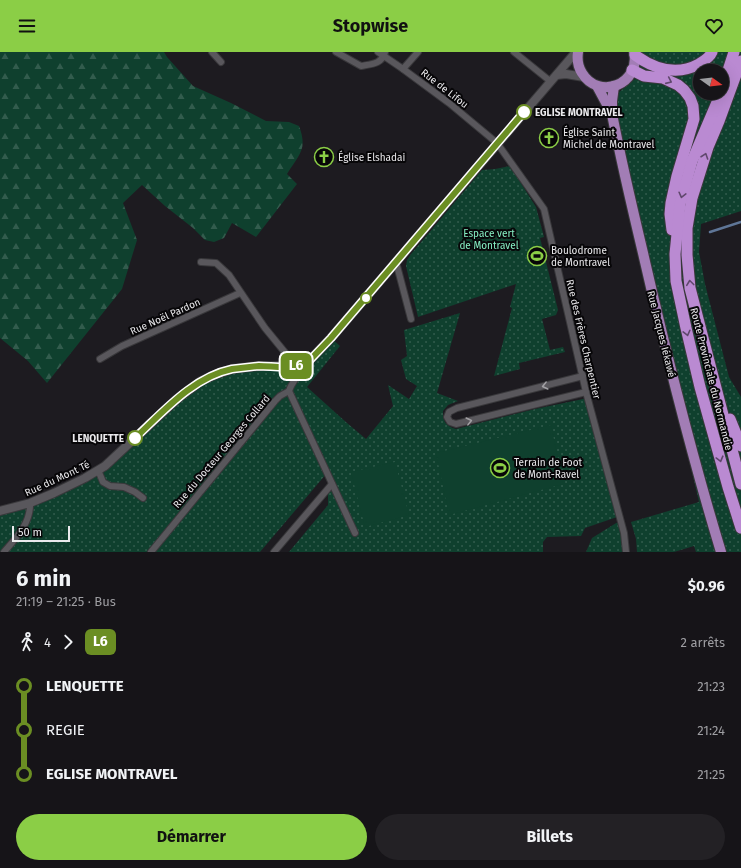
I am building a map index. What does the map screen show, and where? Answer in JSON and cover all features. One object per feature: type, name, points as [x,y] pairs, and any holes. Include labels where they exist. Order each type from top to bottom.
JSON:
[{"type":"highway","points":[[634,54],[658,68],[681,70],[693,67],[702,62],[712,52]]},
{"type":"highway","points":[[724,64],[727,52]]},
{"type":"highway","points":[[729,67],[734,52]]},
{"type":"highway","name":"Route Provinciale du Normandie","points":[[741,61],[699,173],[692,198],[687,228],[687,255],[690,288],[741,484]]},
{"type":"highway","points":[[632,70],[644,76],[663,78],[678,85],[690,98],[694,113],[692,128],[679,170],[671,204],[670,214],[675,254]]},
{"type":"highway","points":[[719,121],[741,81]]},
{"type":"highway","points":[[700,144],[714,100]]},
{"type":"highway","points":[[675,254],[680,204],[692,161],[718,100]]},
{"type":"highway","name":"Route Provinciale du Normandie","points":[[675,254],[676,281],[700,387],[741,528]]},
{"type":"highway","points":[[710,367],[741,446]]},
{"type":"main road","points":[[577,52],[578,63],[584,77],[597,86],[606,87],[614,86],[624,81],[635,63],[634,54]]},
{"type":"main road","name":"Rue Jacques Iékawé","points":[[597,86],[612,114]]},
{"type":"main road","name":"Rue Jacques Iékawé","points":[[614,86],[612,114],[617,141],[657,315],[697,472],[721,552]]},
{"type":"street","points":[[212,52],[221,62]]},
{"type":"street","points":[[336,52],[361,66],[378,63],[385,54]]},
{"type":"street","name":"Rue de Lifou","points":[[378,52],[385,54],[449,103],[497,143]]},
{"type":"street","points":[[403,68],[418,52]]},
{"type":"street","points":[[514,52],[550,81]]},
{"type":"street","name":"Rue du Docteur Georges Collard","points":[[151,552],[275,401],[289,391],[292,384],[300,374],[303,365],[310,360],[331,338],[550,81],[577,52]]},
{"type":"street","points":[[557,75],[571,74],[584,77]]},
{"type":"street","name":"Rue des Frères Charpentier","points":[[497,143],[544,209],[586,392],[624,533],[626,552]]},
{"type":"street","points":[[201,262],[216,263],[229,275],[265,328],[292,361],[292,366]]},
{"type":"street","points":[[396,262],[411,319]]},
{"type":"street","name":"Rue Noël Pardon","points":[[100,360],[122,346],[240,293]]},
{"type":"street","name":"Rue du Mont Té","points":[[0,511],[30,503],[54,493],[105,466],[177,399],[201,382],[216,374],[232,369],[259,366],[303,365]]},
{"type":"street","points":[[583,376],[457,408],[449,412],[447,417],[450,422],[456,424],[586,392]]},
{"type":"street","points":[[289,391],[355,533]]},
{"type":"street","points":[[98,470],[104,482],[110,486],[124,488],[143,498]]},
{"type":"street","points":[[274,552],[332,484]]},
{"type":"street","points":[[4,552],[19,535],[29,513],[30,503]]},
{"type":"green space","points":[[0,52],[164,52],[193,86],[266,121],[289,122],[299,126],[303,141],[301,152],[287,174],[297,184],[256,237],[232,223],[224,238],[214,242],[205,240],[142,185],[123,203],[137,240],[122,289],[47,383],[28,361],[0,338]]},
{"type":"green space","points":[[640,52],[741,52],[741,211],[701,224],[699,252],[705,284],[729,377],[741,397],[741,552],[696,552],[694,546],[674,552],[637,552],[636,539],[631,522],[699,502],[605,104],[636,78]]},
{"type":"green space","name":"Espace vert de Montravel","points":[[510,166],[536,207],[544,237],[540,238],[558,310],[556,315],[542,319],[550,350],[563,347],[565,352],[519,363],[520,369],[494,376],[512,308],[510,307],[516,284],[418,317],[406,266],[407,260],[411,254],[482,170]]},
{"type":"green space","name":"Boulodrome de Montravel","points":[[540,241],[546,267],[535,270],[529,244]]},
{"type":"green space","points":[[460,313],[437,393],[458,401],[448,405],[443,411],[445,423],[456,429],[535,409],[588,398],[620,516],[585,528],[581,536],[547,537],[543,542],[543,552],[289,552],[328,505],[328,489],[332,483],[327,473],[260,552],[0,552],[0,511],[85,478],[154,420],[217,374],[298,366],[331,338],[340,346],[307,387],[366,439],[393,406],[388,385],[409,399],[417,386],[406,379],[401,360],[407,356],[404,330]]},
{"type":"green space","name":"Terrain de Foot de Mont-Ravel","points":[[551,425],[563,484],[449,515],[436,453]]},
{"type":"green space","points":[[395,462],[409,515],[365,527],[351,472]]},
{"type":"green space","points":[[621,520],[626,552],[586,552],[592,538]]},
{"type":"waterway","points":[[710,232],[741,222]]},
{"type":"bus line","name":"L6","points":[[135,438],[177,399],[201,382],[216,374],[232,369],[259,366],[298,366],[306,364],[331,338],[524,112]]},
{"type":"place","name":"EGLISE MONTRAVEL","points":[[524,112]]},
{"type":"place","name":"Église Saint Michel de Montravel","points":[[549,138]]},
{"type":"place","name":"Église Elshadai","points":[[324,157]]},
{"type":"place","name":"Boulodrome de Montravel","points":[[537,256]]},
{"type":"place","name":"LENQUETTE","points":[[135,438]]},
{"type":"place","name":"Terrain de Foot de Mont-Ravel","points":[[500,468]]}]
